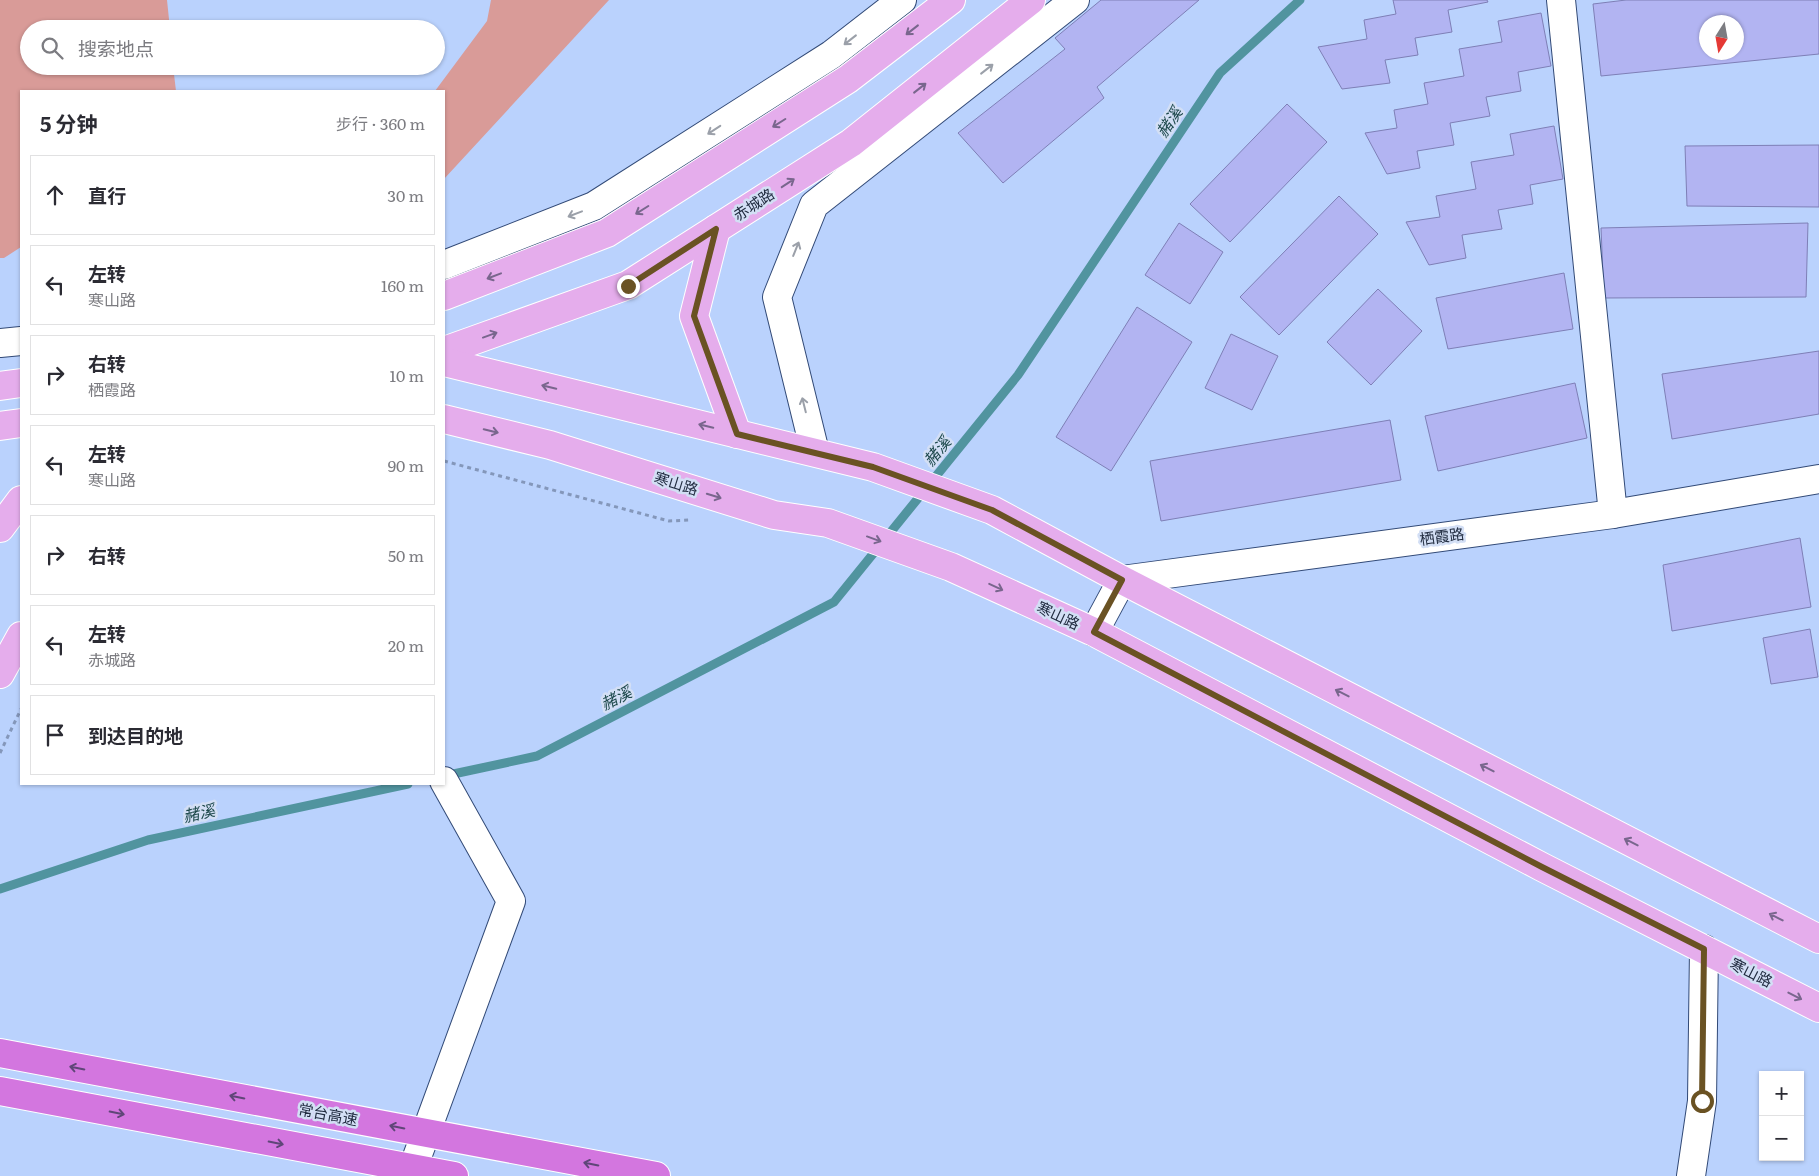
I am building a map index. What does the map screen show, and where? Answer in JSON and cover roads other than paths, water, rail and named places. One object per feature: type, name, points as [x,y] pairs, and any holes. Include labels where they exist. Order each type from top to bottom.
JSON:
[{"type":"highway","name":"常台高速","points":[[0,1053],[656,1176]]},
{"type":"highway","points":[[0,1091],[454,1176]]},
{"type":"main road","points":[[445,296],[607,232],[848,79],[951,0]]},
{"type":"main road","name":"赤城路","points":[[445,351],[628,286],[851,143],[1031,0]]},
{"type":"main road","points":[[716,229],[694,316],[737,434]]},
{"type":"main road","points":[[445,362],[873,467],[992,510],[1122,580],[1819,939]]},
{"type":"main road","points":[[0,386],[20,383]]},
{"type":"main road","name":"寒山路","points":[[445,419],[550,445],[774,514],[828,522],[951,567],[1094,632],[1542,867],[1819,1008]]},
{"type":"main road","points":[[0,426],[20,423]]},
{"type":"main road","points":[[0,528],[20,501]]},
{"type":"main road","points":[[0,674],[20,638]]},
{"type":"street","points":[[445,265],[594,206],[831,55],[902,0]]},
{"type":"street","points":[[816,452],[777,297],[814,205],[1075,0]]},
{"type":"street","points":[[1561,0],[1613,514]]},
{"type":"street","points":[[0,343],[20,341]]},
{"type":"street","name":"栖霞路","points":[[1122,580],[1613,514],[1819,479]]},
{"type":"street","points":[[1094,632],[1122,580]]},
{"type":"street","points":[[410,1176],[511,901],[445,783]]},
{"type":"street","points":[[1691,1176],[1702,1101],[1704,949]]},
{"type":"waterway","name":"赭溪","points":[[445,776],[537,756],[834,602],[1018,375],[1220,73],[1300,0]]},
{"type":"waterway","name":"赭溪","points":[[0,889],[148,840],[403,785]]}]
